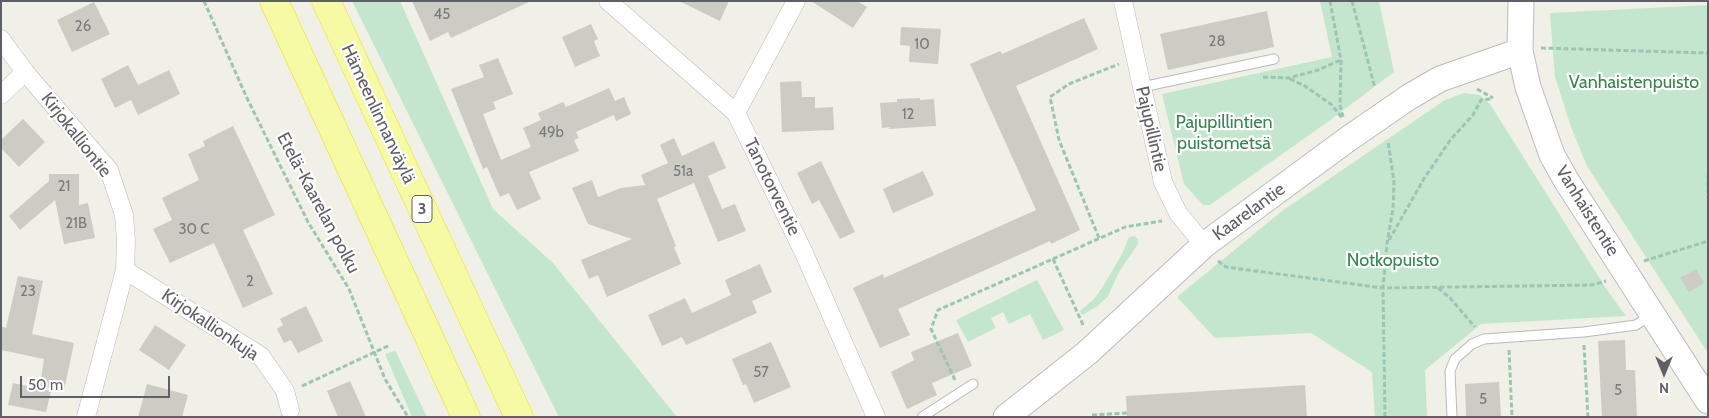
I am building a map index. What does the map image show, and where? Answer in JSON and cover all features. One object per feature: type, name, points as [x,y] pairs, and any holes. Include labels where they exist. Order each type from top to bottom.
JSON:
[{"type":"highway","points":[[274,1],[466,417]]},
{"type":"highway","name":"Hämeenlinnanväylä","points":[[326,1],[519,417]]},
{"type":"main road","name":"Vanhaistentie","points":[[1521,1],[1520,51],[1528,87],[1552,155],[1566,180],[1708,402]]},
{"type":"main road","name":"Kaarelantie","points":[[1006,417],[1087,353],[1209,251],[1346,129],[1440,79],[1520,51]]},
{"type":"street","name":"Tanotorventie","points":[[608,1],[736,113],[804,253],[876,417]]},
{"type":"street","points":[[736,113],[796,1]]},
{"type":"street","name":"Pajupillintie","points":[[1123,1],[1163,182],[1178,213],[1209,251]]},
{"type":"street","name":"Kirjokalliontie","points":[[1,39],[26,72],[109,170],[124,215],[126,241],[125,270],[86,417]]},
{"type":"street","points":[[1,95],[26,72]]},
{"type":"street","name":"Kirjokallionkuja","points":[[125,270],[261,356],[285,392],[290,410]]},
{"type":"lane","points":[[1142,87],[1274,59]]},
{"type":"lane","points":[[1452,417],[1450,372],[1455,359],[1472,344],[1484,339],[1584,332],[1636,324],[1653,315]]},
{"type":"lane","points":[[922,417],[973,384]]},
{"type":"path","name":"Etelä-Kaarelan polku","points":[[204,1],[246,96],[308,222],[349,289],[385,379],[408,417]]},
{"type":"path","points":[[1330,1],[1341,60],[1340,105],[1346,129]]},
{"type":"path","points":[[1352,1],[1375,88]]},
{"type":"path","points":[[1548,47],[1708,53]]},
{"type":"path","points":[[1253,64],[1256,75],[1289,78],[1318,70],[1341,60]]},
{"type":"path","points":[[1099,238],[1059,140],[1050,97],[1069,84],[1122,63]]},
{"type":"path","points":[[1289,78],[1305,86],[1332,105],[1346,129]]},
{"type":"path","points":[[1387,243],[1425,177],[1451,139],[1473,115],[1481,100],[1493,98]]},
{"type":"path","points":[[1385,417],[1383,288],[1387,243],[1393,209],[1394,182],[1388,141]]},
{"type":"path","points":[[1708,176],[1708,198]]},
{"type":"path","points":[[961,392],[931,329],[938,310],[1125,227],[1162,221]]},
{"type":"path","points":[[1642,262],[1708,241]]},
{"type":"path","points":[[1209,251],[1226,267],[1383,288],[1592,284],[1608,281]]},
{"type":"path","points":[[1053,259],[1085,330]]},
{"type":"path","points":[[1438,288],[1450,298],[1484,339]]},
{"type":"path","points":[[1584,332],[1588,417]]},
{"type":"path","points":[[1508,337],[1512,417]]},
{"type":"path","points":[[285,392],[304,386],[334,370],[376,353],[390,344]]},
{"type":"path","points":[[1092,415],[1127,414]]},
{"type":"green space","points":[[352,1],[400,1],[493,209],[553,263],[677,417],[559,417]]},
{"type":"green space","name":"Pajupillintien puistometsä","points":[[1320,1],[1379,1],[1394,72],[1329,121],[1210,205],[1203,205],[1184,184],[1162,94],[1332,57]]},
{"type":"green space","name":"Vanhaistenpuisto","points":[[1708,5],[1708,353],[1587,166],[1571,127],[1555,77],[1550,13]]},
{"type":"green space","name":"Notkopuisto","points":[[1464,93],[1480,95],[1490,104],[1607,290],[1626,316],[1481,324],[1425,370],[1427,417],[1375,417],[1372,372],[1311,333],[1215,338],[1177,297],[1282,211],[1445,100]]},
{"type":"green space","points":[[1135,236],[1138,239],[1138,244],[1119,272],[1108,296],[1098,306],[1082,315],[1080,311],[1094,299],[1102,288],[1122,254],[1129,237]]},
{"type":"green space","points":[[1037,280],[1064,330],[1043,340],[1030,314],[1009,324],[1003,312],[991,318],[996,328],[968,342],[956,320]]},
{"type":"green space","points":[[395,351],[427,417],[412,417],[385,354]]},
{"type":"building","points":[[412,1],[531,1],[451,38],[448,32],[430,41]]},
{"type":"building","points":[[679,1],[729,1],[720,21]]},
{"type":"building","points":[[811,1],[857,1],[867,7],[853,28]]},
{"type":"building","points":[[94,2],[110,34],[72,52],[57,20]]},
{"type":"building","points":[[1267,11],[1274,47],[1168,70],[1160,34]]},
{"type":"building","points":[[1084,18],[1098,49],[1016,86],[1080,230],[1051,244],[1050,241],[898,309],[910,335],[880,348],[853,288],[883,274],[884,278],[1036,210],[970,64],[1000,51],[1002,54]]},
{"type":"building","points":[[591,24],[598,39],[594,41],[600,56],[575,67],[562,37]]},
{"type":"building","points":[[901,27],[941,29],[938,64],[909,62],[910,46],[900,45]]},
{"type":"building","points":[[498,58],[513,94],[493,102],[496,109],[483,114],[501,160],[531,147],[523,128],[541,120],[538,113],[563,102],[566,107],[609,88],[615,101],[624,97],[631,114],[616,121],[614,115],[576,132],[579,138],[574,140],[579,151],[529,172],[541,199],[517,210],[509,193],[500,197],[487,167],[483,169],[451,89],[484,77],[479,65]]},
{"type":"building","points":[[128,65],[138,85],[169,70],[180,94],[138,115],[131,100],[115,108],[101,79]]},
{"type":"building","points":[[801,81],[802,97],[815,97],[815,108],[833,107],[834,130],[782,132],[780,82]]},
{"type":"building","points":[[920,98],[920,100],[934,99],[936,126],[882,128],[880,103],[897,102],[897,99]]},
{"type":"building","points":[[23,119],[45,142],[19,167],[1,148],[1,140]]},
{"type":"building","points":[[233,126],[275,215],[243,230],[273,294],[243,308],[214,243],[170,263],[153,229],[172,220],[162,198],[199,180],[188,154],[205,146],[203,141]]},
{"type":"building","points":[[674,138],[682,156],[714,141],[726,168],[708,176],[722,209],[735,204],[746,231],[718,242],[694,183],[657,199],[676,246],[674,247],[681,264],[607,297],[598,275],[589,279],[581,260],[632,239],[588,224],[572,188],[592,180],[598,197],[621,188],[645,185],[641,175],[668,163],[660,145]]},
{"type":"building","points":[[821,161],[855,232],[840,239],[819,200],[812,204],[797,173]]},
{"type":"building","points":[[923,171],[934,195],[893,213],[883,189]]},
{"type":"building","points":[[49,174],[79,174],[79,205],[88,203],[95,238],[64,244],[55,200],[20,230],[9,216],[49,181]]},
{"type":"building","points":[[760,264],[772,292],[752,301],[757,313],[686,345],[682,337],[662,346],[648,315],[685,298],[692,313],[731,295],[725,280]]},
{"type":"building","points":[[1696,269],[1704,283],[1689,292],[1680,278]]},
{"type":"building","points":[[18,276],[43,281],[32,334],[74,343],[64,390],[40,386],[44,359],[1,350],[1,326],[6,328]]},
{"type":"building","points":[[306,306],[323,341],[298,353],[291,340],[284,343],[277,329],[283,325],[280,319]]},
{"type":"building","points":[[155,325],[186,345],[169,370],[139,350]]},
{"type":"building","points":[[958,333],[972,366],[932,383],[937,395],[907,409],[891,372],[914,360],[911,352]]},
{"type":"building","points":[[1625,340],[1626,370],[1635,370],[1637,417],[1602,417],[1598,341]]},
{"type":"building","points":[[771,342],[791,387],[754,403],[746,384],[743,385],[732,359]]},
{"type":"building","points":[[350,381],[366,417],[338,417],[327,391]]},
{"type":"building","points":[[1499,382],[1501,417],[1466,417],[1465,384]]},
{"type":"building","points":[[13,383],[51,391],[46,412],[8,405]]},
{"type":"building","points":[[147,384],[188,395],[182,417],[138,417]]},
{"type":"building","points":[[1305,385],[1307,417],[1127,417],[1126,396]]}]
